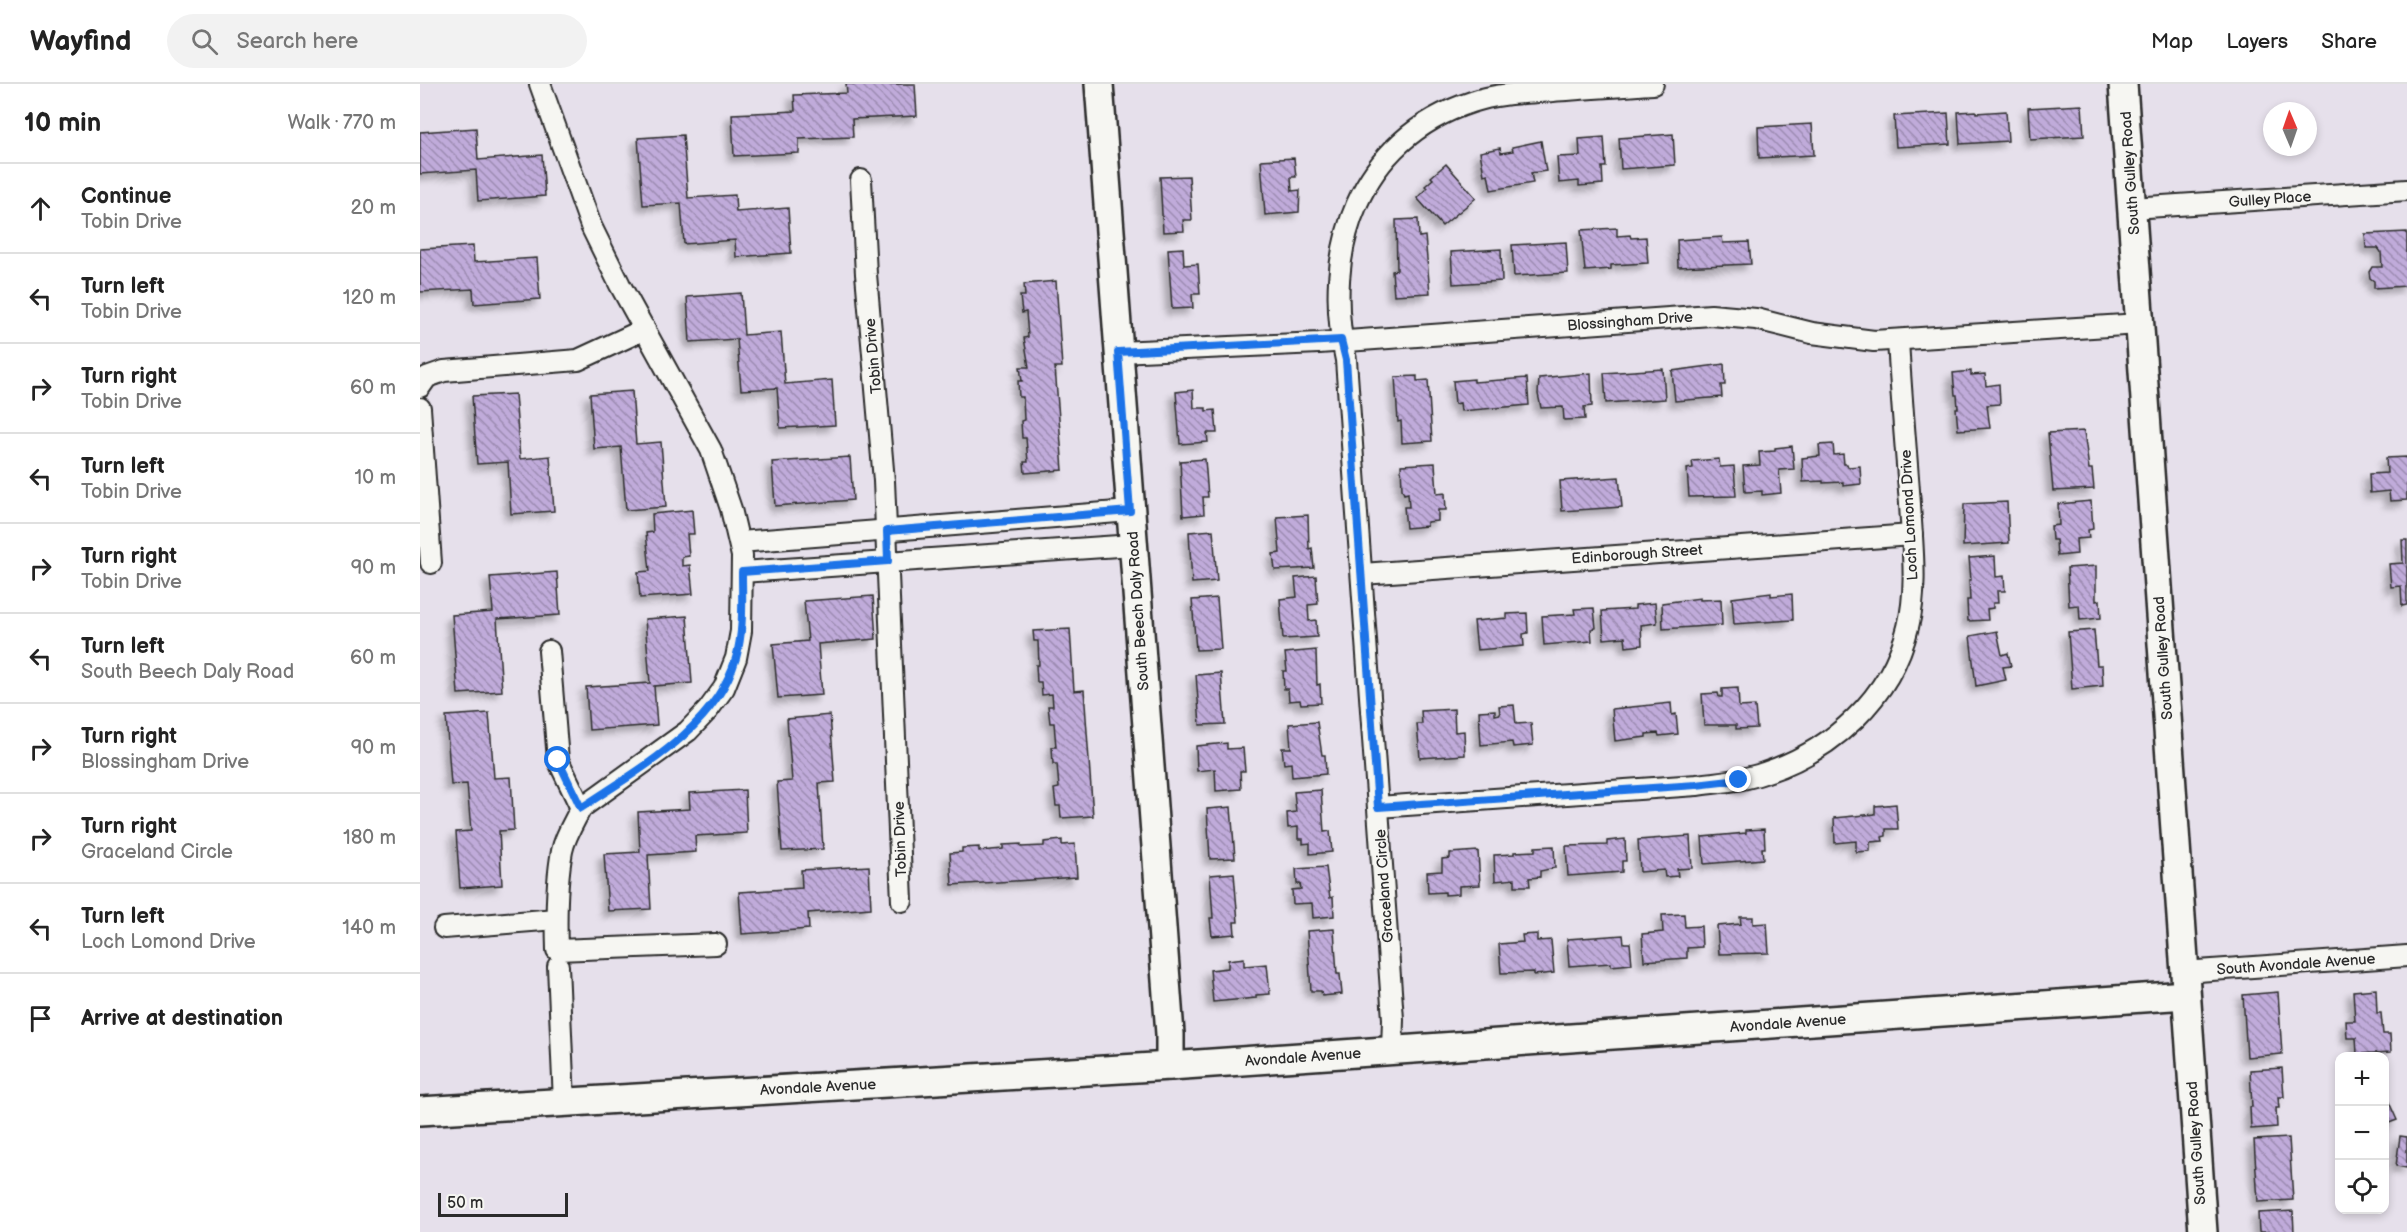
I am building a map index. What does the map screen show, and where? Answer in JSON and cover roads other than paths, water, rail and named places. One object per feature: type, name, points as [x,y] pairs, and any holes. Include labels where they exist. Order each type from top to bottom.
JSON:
[{"type":"street","points":[[540,84],[591,226],[711,450],[740,542],[742,572],[741,631],[736,658],[724,688],[708,710],[688,731],[581,808],[571,826],[562,850],[556,919],[557,950],[716,944]]},
{"type":"street","name":"South Beech Daly Road","points":[[1099,84],[1170,1034],[1170,1066]]},
{"type":"street","name":"Graceland Circle","points":[[1392,1051],[1393,1019],[1362,574],[1346,360],[1341,340],[1338,286],[1339,265],[1350,218],[1368,181],[1385,158],[1428,122],[1450,110],[1494,97],[1653,84]]},
{"type":"street","name":"South Gulley Road","points":[[2123,84],[2203,1232]]},
{"type":"street","name":"Tobin Drive","points":[[861,180],[866,274],[887,531],[902,901]]},
{"type":"street","name":"Gulley Place","points":[[2132,208],[2407,190]]},
{"type":"street","name":"Blossingham Drive","points":[[1118,352],[1341,340],[1711,315],[1756,319],[1843,339],[1898,340],[2140,324]]},
{"type":"street","points":[[420,387],[427,378],[444,371],[578,360],[645,329]]},
{"type":"street","name":"Loch Lomond Drive","points":[[1378,807],[1739,780],[1781,767],[1816,750],[1838,735],[1884,685],[1908,628],[1911,609],[1914,575],[1898,340]]},
{"type":"street","points":[[420,408],[431,563]]},
{"type":"street","points":[[740,542],[1130,511]]},
{"type":"street","name":"Edinborough Street","points":[[1362,574],[1912,535]]},
{"type":"street","points":[[742,572],[1132,544]]},
{"type":"street","points":[[549,651],[558,760],[581,808]]},
{"type":"street","points":[[444,928],[556,919]]},
{"type":"street","name":"South Avondale Avenue","points":[[2185,983],[2407,956]]},
{"type":"street","points":[[558,966],[564,1102]]},
{"type":"street","name":"Avondale Avenue","points":[[420,1111],[1392,1051],[2185,983]]}]
